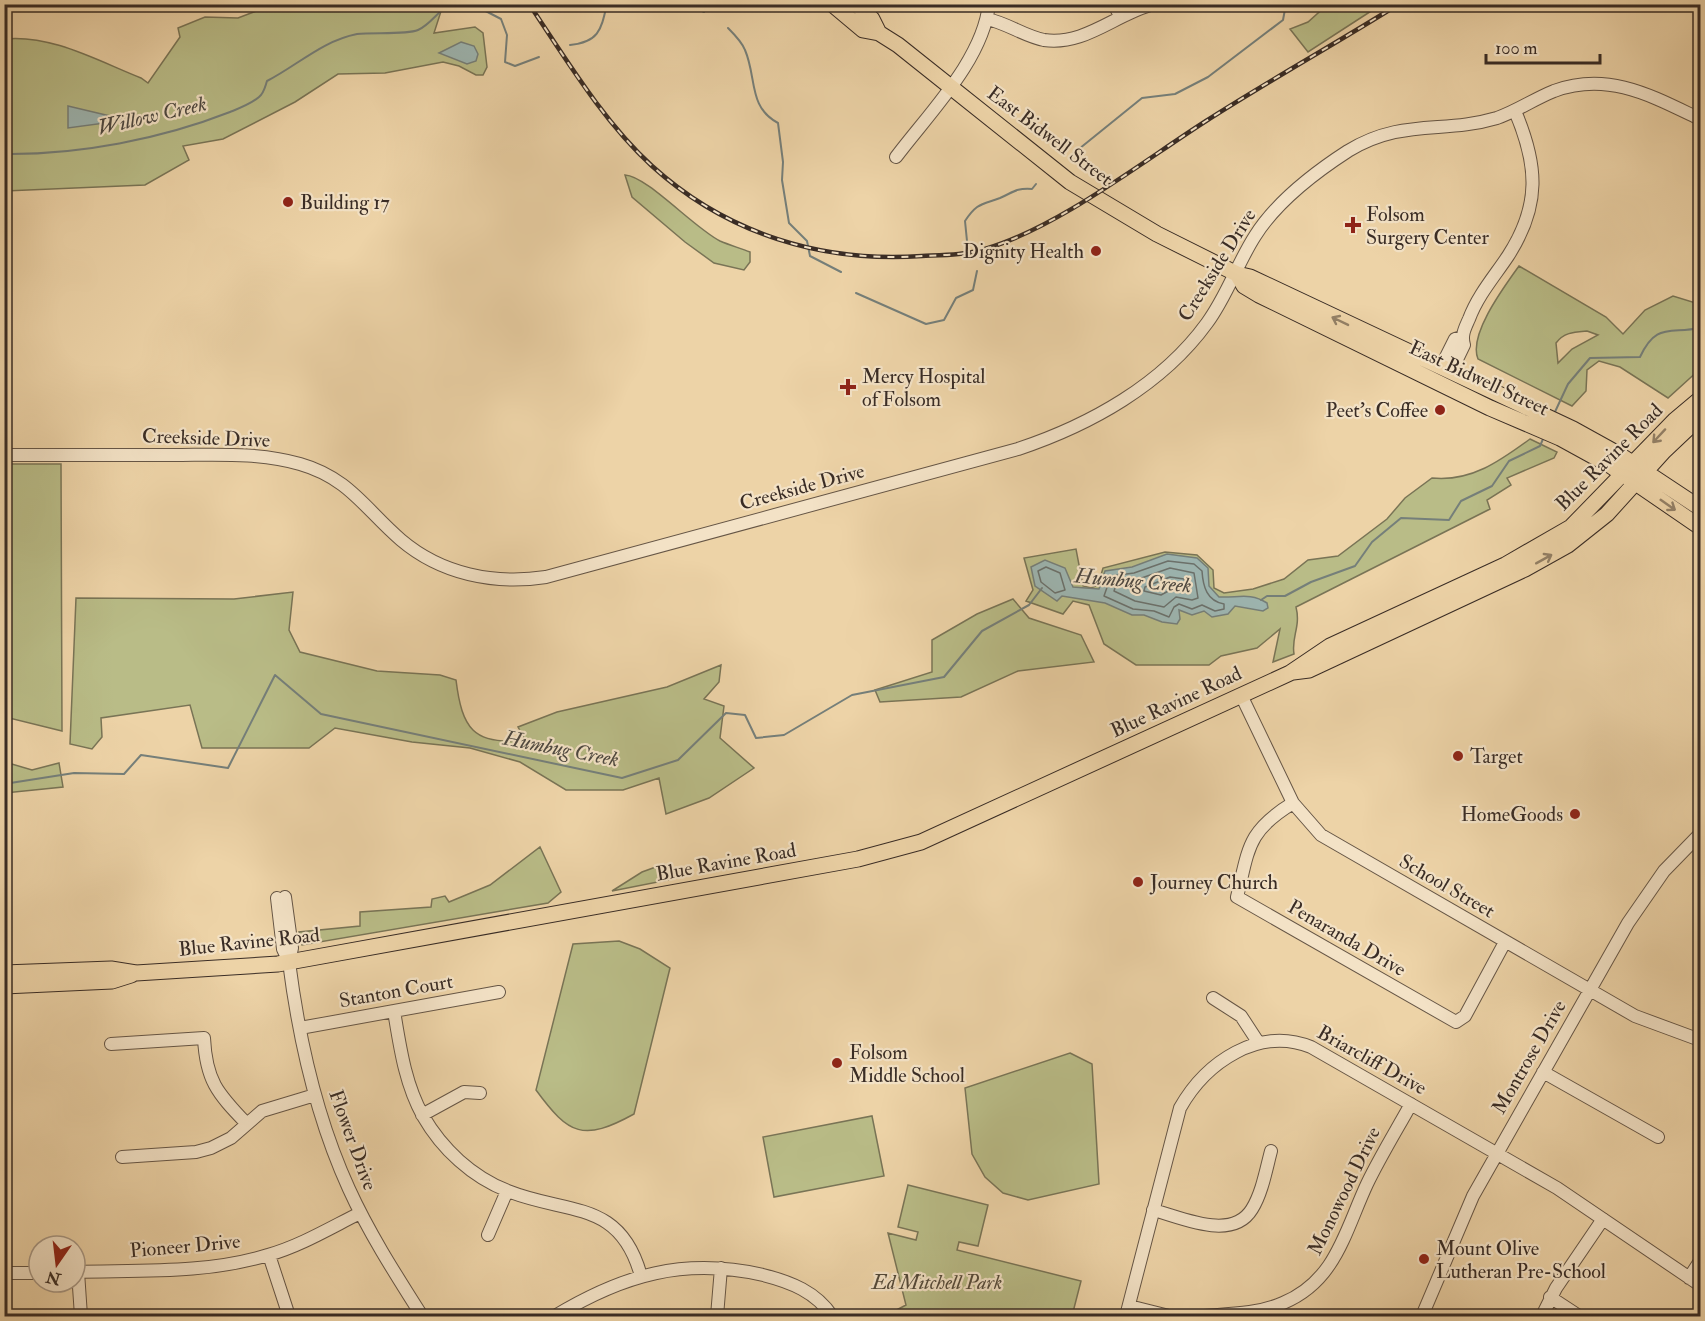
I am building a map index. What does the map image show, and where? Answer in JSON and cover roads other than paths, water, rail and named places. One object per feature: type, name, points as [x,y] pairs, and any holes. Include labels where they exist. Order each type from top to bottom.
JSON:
[{"type":"main road","name":"East Bidwell Street","points":[[832,4],[863,30],[879,33],[950,86],[1070,182],[1149,229],[1237,274],[1250,277],[1540,412],[1565,433],[1701,508]]},
{"type":"main road","name":"East Bidwell Street","points":[[856,4],[872,19],[879,33]]},
{"type":"main road","name":"East Bidwell Street","points":[[1237,274],[1244,286],[1259,295],[1359,345],[1527,423],[1565,433]]},
{"type":"main road","points":[[1359,345],[1380,346],[1432,370],[1446,369]]},
{"type":"main road","points":[[1440,383],[1447,380],[1501,405],[1540,412]]},
{"type":"main road","name":"Blue Ravine Road","points":[[1290,673],[1309,670],[1496,583],[1547,558],[1575,540],[1607,514],[1634,473],[1675,420],[1701,399]]},
{"type":"main road","name":"Blue Ravine Road","points":[[4,973],[111,969],[136,973],[289,962],[892,851],[944,833],[1290,673],[1330,646],[1445,595],[1523,554],[1570,527],[1701,417]]},
{"type":"main road","name":"East Bidwell Street","points":[[1634,473],[1701,527]]},
{"type":"main road","points":[[1496,583],[1501,575],[1517,567],[1523,554]]},
{"type":"main road","points":[[1328,661],[1329,655],[1359,640],[1367,630]]},
{"type":"main road","name":"Blue Ravine Road","points":[[4,986],[112,981],[136,973]]},
{"type":"street","points":[[896,157],[970,58],[987,19],[989,4]]},
{"type":"street","points":[[987,19],[1032,37],[1064,40],[1086,35],[1117,10],[1154,4]]},
{"type":"street","name":"Creekside Drive","points":[[4,455],[232,455],[281,459],[302,465],[336,480],[364,501],[400,539],[434,561],[474,576],[504,580],[534,579],[1018,449],[1069,430],[1122,401],[1182,353],[1207,323],[1237,274],[1256,235],[1277,208],[1350,150],[1395,131],[1479,122],[1515,111],[1564,88],[1608,83],[1645,93],[1700,119]]},
{"type":"street","points":[[1446,369],[1464,345],[1462,337],[1478,300],[1521,232],[1532,202],[1532,158],[1515,111]]},
{"type":"street","name":"School Street","points":[[1241,695],[1293,803],[1312,827],[1330,842],[1643,1019],[1701,1040]]},
{"type":"street","name":"Penaranda Drive","points":[[1293,803],[1263,823],[1253,838],[1236,897],[1458,1022],[1463,1018],[1505,942]]},
{"type":"street","name":"Montrose Drive","points":[[1422,1317],[1457,1228],[1590,990],[1649,890],[1701,834]]},
{"type":"street","name":"Flower Drive","points":[[281,898],[283,949],[289,962],[300,1028],[315,1095],[335,1157],[360,1213],[422,1317]]},
{"type":"street","name":"Stanton Court","points":[[300,1028],[499,992]]},
{"type":"street","points":[[1213,998],[1240,1016],[1258,1042]]},
{"type":"street","points":[[394,1011],[408,1082],[422,1115],[436,1136],[461,1162],[507,1191],[587,1213],[608,1222],[628,1242],[640,1276]]},
{"type":"street","points":[[111,1044],[204,1038],[205,1062],[212,1083],[246,1123]]},
{"type":"street","name":"Briarcliff Drive","points":[[1127,1311],[1176,1119],[1186,1097],[1198,1083],[1235,1052],[1258,1042],[1280,1039],[1301,1043],[1497,1153],[1603,1219],[1701,1286]]},
{"type":"street","points":[[1543,1072],[1658,1137]]},
{"type":"street","points":[[422,1115],[464,1092],[480,1093]]},
{"type":"street","points":[[122,1157],[204,1150],[224,1142],[246,1123],[269,1108],[315,1095]]},
{"type":"street","name":"Monowood Drive","points":[[1202,1317],[1259,1310],[1281,1304],[1302,1293],[1321,1278],[1338,1255],[1372,1174],[1411,1104]]},
{"type":"street","points":[[1153,1210],[1219,1226],[1240,1221],[1254,1205],[1271,1151]]},
{"type":"street","points":[[488,1235],[507,1191]]},
{"type":"street","name":"Pioneer Drive","points":[[87,1272],[200,1268],[269,1255],[308,1240],[360,1213]]},
{"type":"street","points":[[1542,1317],[1550,1297],[1603,1219]]},
{"type":"street","points":[[269,1255],[289,1317]]},
{"type":"street","points":[[1689,1278],[1701,1261]]},
{"type":"street","points":[[555,1317],[601,1290],[640,1276],[687,1268],[746,1271],[793,1284],[820,1302],[832,1317]]},
{"type":"street","points":[[717,1317],[721,1268]]},
{"type":"street","points":[[4,1273],[27,1273]]},
{"type":"street","points":[[78,1294],[81,1317]]},
{"type":"street","points":[[1550,1297],[1579,1317]]},
{"type":"street","points":[[1127,1311],[1169,1317]]},
{"type":"water","points":[[461,42],[474,46],[478,54],[476,61],[467,64],[439,53]]},
{"type":"water","points":[[68,106],[127,120],[68,128]]},
{"type":"water","points":[[1167,554],[1197,558],[1208,568],[1209,586],[1219,597],[1255,598],[1267,603],[1268,608],[1263,611],[1235,606],[1228,614],[1212,617],[1204,611],[1192,615],[1179,610],[1180,619],[1177,624],[1162,622],[1144,615],[1132,615],[1105,603],[1062,596],[1057,601],[1035,586],[1031,567],[1045,560],[1065,568],[1073,587],[1099,589],[1105,571],[1132,567]]},
{"type":"waterway","name":"Willow Creek","points":[[4,154],[61,152],[119,144],[204,122],[252,102],[262,94],[267,81],[333,42],[357,34],[418,30],[450,4]]},
{"type":"waterway","name":"Willow Creek","points":[[461,4],[476,6],[501,19],[507,35],[505,62],[515,66],[539,57]]},
{"type":"waterway","name":"Willow Creek","points":[[570,45],[593,38],[603,21],[607,4]]},
{"type":"waterway","name":"Willow Creek","points":[[689,4],[704,12]]},
{"type":"waterway","name":"Willow Creek","points":[[1069,157],[1142,98],[1175,94],[1208,77],[1283,20],[1286,4]]},
{"type":"waterway","name":"Willow Creek","points":[[728,28],[745,50],[762,109],[778,123],[783,162],[782,180],[789,223],[807,241],[810,256],[841,272]]},
{"type":"waterway","name":"Willow Creek","points":[[967,241],[965,221],[976,208],[1015,191],[1032,189],[1036,184]]},
{"type":"waterway","name":"Willow Creek","points":[[856,293],[926,324],[944,320],[956,298],[973,290],[977,271]]},
{"type":"waterway","name":"Humbug Creek","points":[[1554,414],[1568,384],[1590,358],[1640,357],[1646,346],[1658,334],[1700,328]]},
{"type":"waterway","name":"Humbug Creek","points":[[1261,600],[1267,596],[1285,596],[1311,582],[1355,566],[1372,542],[1401,518],[1449,520],[1461,501],[1492,486],[1509,461],[1540,446],[1543,439]]},
{"type":"waterway","name":"Humbug Creek","points":[[4,784],[74,773],[124,774],[141,755],[228,768],[275,675],[321,714],[622,778],[678,760],[726,713],[745,715],[756,738],[784,735],[852,695],[944,677],[982,631],[1029,605],[1042,588]]},
{"type":"railway","points":[[529,4],[586,89],[617,129],[652,166],[681,190],[712,210],[778,239],[812,249],[885,257],[962,254],[985,249],[1041,226],[1070,210],[1230,106],[1399,4]]},
{"type":"place","name":"Building 17","points":[[288,202]]},
{"type":"place","name":"Folsom Surgery Center","points":[[1353,225]]},
{"type":"place","name":"Dignity Health","points":[[1096,251]]},
{"type":"place","name":"Mercy Hospital of Folsom","points":[[848,387]]},
{"type":"place","name":"Peet's Coffee","points":[[1440,410]]},
{"type":"place","name":"Target","points":[[1458,756]]},
{"type":"place","name":"HomeGoods","points":[[1575,814]]},
{"type":"place","name":"Journey Church","points":[[1138,882]]},
{"type":"place","name":"Folsom Middle School","points":[[837,1063]]},
{"type":"place","name":"Mount Olive Lutheran Pre-School","points":[[1424,1259]]},
{"type":"park label","name":"Ed Mitchell Park","points":[[937,1282]]}]
